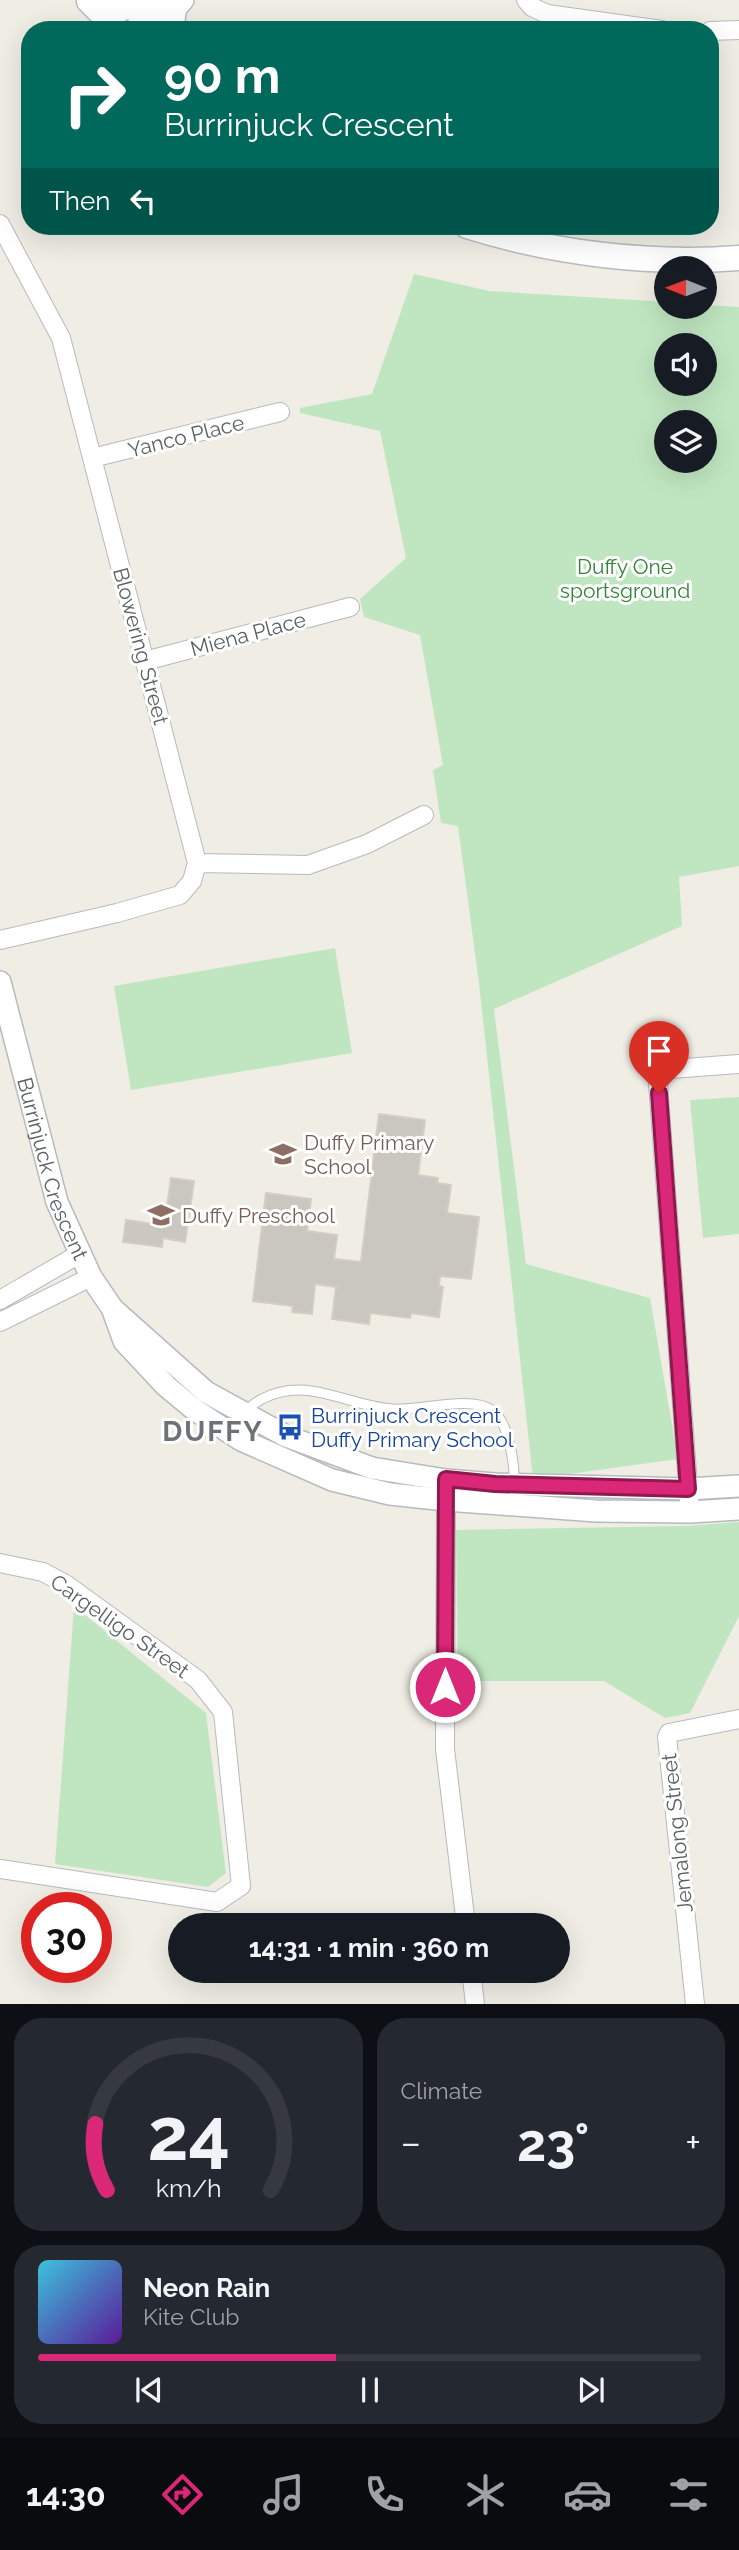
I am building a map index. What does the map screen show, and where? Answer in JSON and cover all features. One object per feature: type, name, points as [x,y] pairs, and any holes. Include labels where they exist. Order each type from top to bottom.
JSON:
[{"type":"main road","points":[[91,3],[122,8],[169,8]]},
{"type":"main road","points":[[91,3],[109,21]]},
{"type":"main road","points":[[501,235],[578,251],[634,257],[689,260],[739,258]]},
{"type":"street","points":[[526,0],[532,7],[547,14],[597,21]]},
{"type":"street","points":[[148,21],[169,8]]},
{"type":"street","points":[[719,31],[739,30]]},
{"type":"street","name":"Blowering Street","points":[[0,223],[61,338],[197,863]]},
{"type":"street","name":"Yanco Place","points":[[92,458],[280,412]]},
{"type":"street","name":"Miena Place","points":[[145,661],[351,607]]},
{"type":"street","points":[[0,940],[117,914],[180,895],[192,881],[197,863],[308,865],[367,844],[424,815]]},
{"type":"street","name":"Burrinjuck Crescent","points":[[0,982],[57,1202],[91,1277],[112,1308],[206,1392],[286,1436],[372,1468],[496,1504],[596,1511],[690,1512],[739,1509]]},
{"type":"street","points":[[690,1512],[657,1070],[739,1064]]},
{"type":"street","points":[[0,1300],[80,1253]]},
{"type":"street","points":[[0,1322],[91,1277]]},
{"type":"street","name":"Burrinjuck Crescent","points":[[112,1308],[124,1341],[166,1386],[195,1410],[241,1440],[332,1480],[390,1494],[514,1484],[688,1489],[739,1486]]},
{"type":"street","points":[[446,1490],[445,1749],[465,1913]]},
{"type":"street","name":"Cargelligo Street","points":[[0,1563],[43,1572],[67,1585],[198,1680],[222,1712],[241,1886],[217,1902],[0,1869]]},
{"type":"street","name":"Jemalong Street","points":[[695,2004],[667,1737],[669,1734],[739,1718]]},
{"type":"street","points":[[473,1983],[475,2004]]},
{"type":"lane","points":[[241,1440],[245,1413],[253,1404],[281,1391],[308,1389],[388,1409],[414,1410],[476,1403],[494,1411],[507,1432],[514,1484],[496,1504]]},
{"type":"green space","name":"Duffy One sportsground","points":[[414,274],[489,291],[654,301],[654,319],[717,319],[718,306],[739,307],[739,866],[679,877],[682,926],[494,1009],[526,1264],[650,1298],[678,1459],[533,1479],[479,983],[458,826],[441,823],[433,770],[443,765],[420,635],[364,617],[360,599],[406,558],[380,431],[300,413],[300,408],[372,394]]},
{"type":"green space","points":[[335,948],[352,1053],[131,1090],[114,986]]},
{"type":"green space","points":[[739,1097],[739,1234],[703,1238],[690,1100]]},
{"type":"green space","points":[[739,1522],[739,1616],[690,1713],[665,1718],[604,1681],[458,1681],[456,1530],[686,1526]]},
{"type":"green space","points":[[74,1606],[206,1713],[226,1873],[208,1887],[55,1864]]},
{"type":"building","points":[[379,1114],[425,1120],[418,1175],[438,1178],[437,1183],[451,1185],[447,1213],[479,1217],[471,1279],[440,1276],[439,1286],[443,1287],[439,1317],[411,1313],[410,1318],[370,1313],[369,1324],[332,1319],[336,1287],[315,1284],[312,1314],[292,1312],[293,1306],[253,1301],[266,1193],[311,1199],[307,1231],[337,1235],[334,1259],[361,1262]]},
{"type":"building","points":[[171,1178],[194,1181],[185,1242],[163,1238],[162,1247],[123,1242],[126,1220],[153,1224],[155,1211],[166,1213]]},
{"type":"place","name":"Duffy Primary School","points":[[283,1154]]},
{"type":"place","name":"Duffy Preschool","points":[[161,1215]]},
{"type":"place","name":"Burrinjuck Crescent Duffy Primary School","points":[[290,1427]]},
{"type":"district","name":"DUFFY","points":[[213,1431]]},
{"type":"route","points":[[445,1687],[446,1479],[495,1484],[688,1489],[659,1093]]}]
